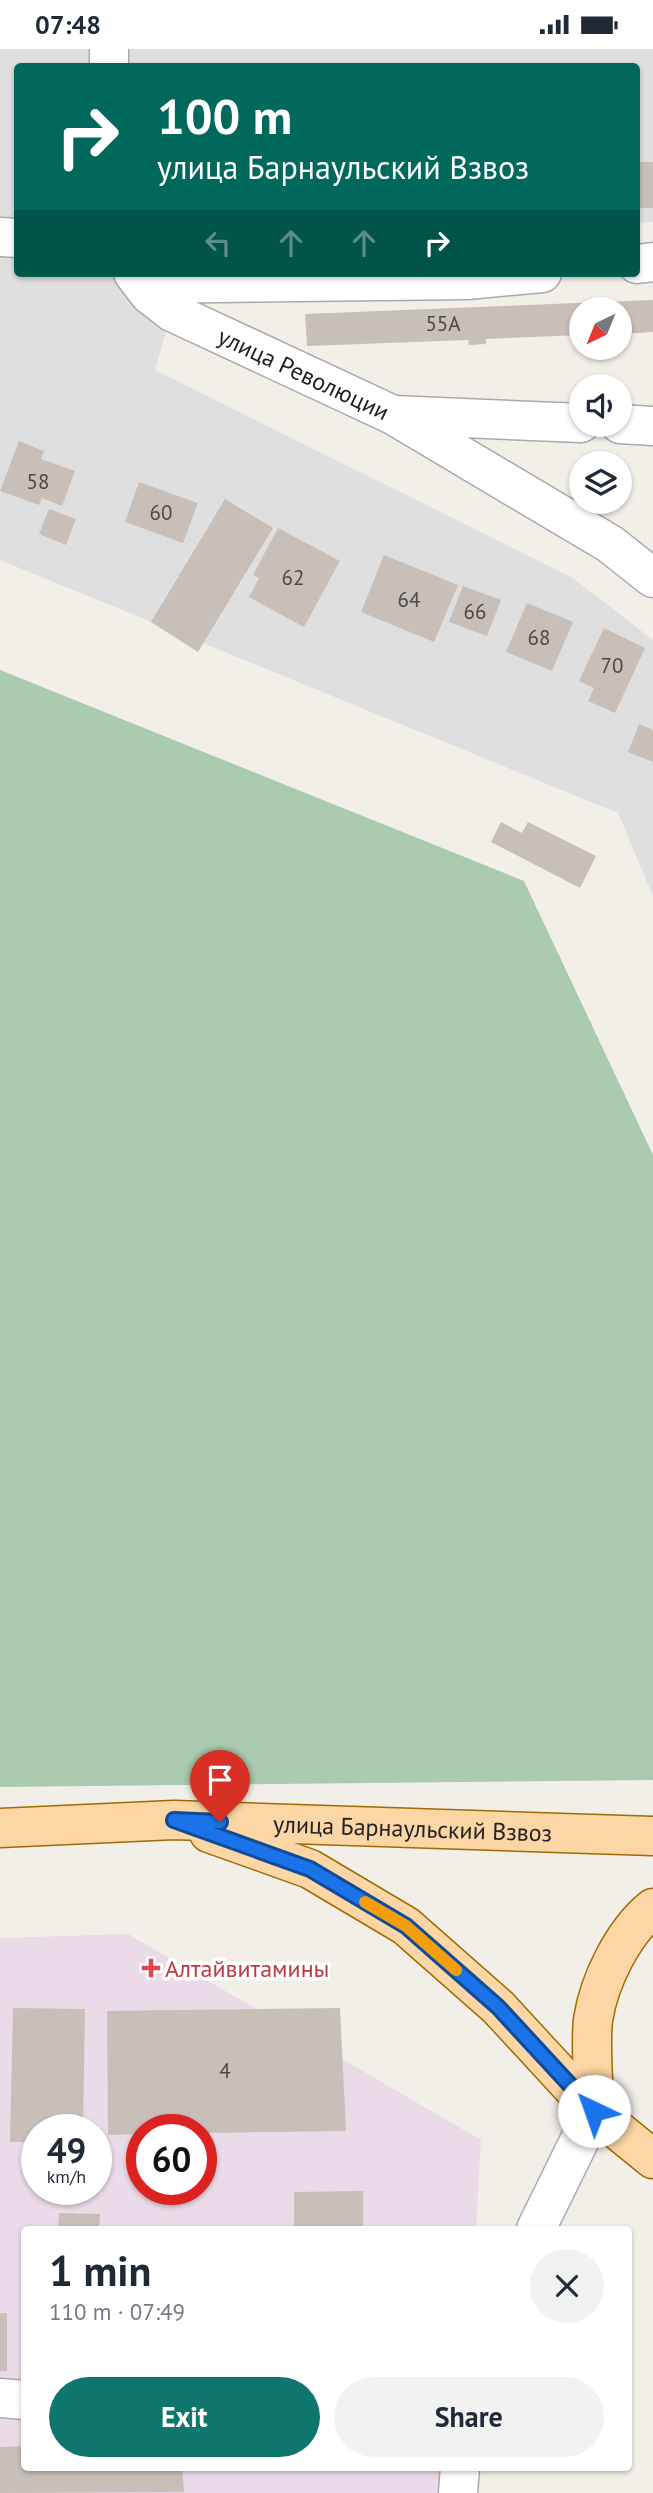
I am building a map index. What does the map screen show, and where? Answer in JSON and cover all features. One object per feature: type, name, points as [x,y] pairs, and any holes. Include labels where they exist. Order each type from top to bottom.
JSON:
[{"type":"main road","name":"улица Барнаульский Взвоз","points":[[0,1828],[174,1820],[653,1836]]},
{"type":"main road","points":[[174,1820],[310,1869],[406,1926],[498,2007],[594,2111],[653,2159]]},
{"type":"main road","points":[[594,2111],[593,2020],[610,1963],[639,1919],[653,1908]]},
{"type":"street","points":[[138,278],[383,277],[467,280],[499,277]]},
{"type":"street","name":"улица Революции","points":[[138,278],[149,294],[172,312],[393,415],[569,422]]},
{"type":"street","points":[[393,415],[610,544],[653,577]]},
{"type":"street","points":[[632,425],[653,426]]},
{"type":"street","points":[[537,2226],[594,2111]]},
{"type":"street","points":[[0,2398],[21,2400]]},
{"type":"street","points":[[458,2493],[460,2471]]},
{"type":"shaded area","points":[[0,49],[653,49],[653,222],[640,223],[640,63],[14,63],[14,277],[182,277],[155,370],[573,578],[653,640],[653,896],[618,813],[0,560]]},
{"type":"shaded area","points":[[128,1934],[481,2140],[476,2226],[21,2226],[21,2471],[464,2471],[463,2493],[0,2493],[0,1938]]},
{"type":"green space","points":[[0,670],[524,881],[653,1155],[653,1780],[0,1787]]},
{"type":"building","points":[[640,162],[653,162],[653,208],[640,208]]},
{"type":"building","points":[[653,300],[653,332],[632,333],[632,301]]},
{"type":"building","points":[[569,303],[569,336],[486,339],[486,344],[469,345],[468,340],[307,346],[305,314]]},
{"type":"building","points":[[19,441],[44,451],[41,459],[75,471],[62,506],[42,498],[39,505],[0,491]]},
{"type":"building","points":[[139,482],[198,503],[183,543],[125,522]]},
{"type":"building","points":[[225,499],[273,528],[198,652],[151,622]]},
{"type":"building","points":[[49,509],[76,519],[66,545],[39,534]]},
{"type":"building","points":[[278,528],[340,561],[304,627],[249,597],[259,578],[253,575]]},
{"type":"building","points":[[384,555],[458,585],[434,642],[361,612]]},
{"type":"building","points":[[463,586],[501,600],[487,636],[449,622]]},
{"type":"building","points":[[527,603],[573,622],[552,671],[506,652]]},
{"type":"building","points":[[604,628],[645,648],[615,713],[588,701],[594,688],[579,681]]},
{"type":"building","points":[[639,724],[653,730],[653,762],[628,752]]},
{"type":"building","points":[[501,822],[522,833],[528,822],[596,856],[580,888],[491,842]]},
{"type":"building","points":[[13,2008],[85,2009],[83,2114],[21,2114],[21,2142],[10,2142]]},
{"type":"building","points":[[340,2008],[346,2131],[217,2133],[217,2114],[126,2114],[126,2134],[112,2135],[112,2114],[108,2114],[107,2011]]},
{"type":"building","points":[[363,2191],[363,2226],[294,2226],[294,2192]]},
{"type":"building","points":[[59,2213],[100,2214],[99,2226],[58,2226]]},
{"type":"building","points":[[0,2313],[7,2313],[7,2371],[0,2371]]},
{"type":"building","points":[[21,2446],[21,2471],[182,2471],[184,2492],[0,2493],[0,2447]]},
{"type":"slow traffic","points":[[365,1902],[406,1926],[456,1970]]},
{"type":"place","name":"Алтайвитамины","points":[[151,1968]]},
{"type":"route","points":[[220,1822],[174,1820],[310,1869],[406,1926],[498,2007],[594,2111]]}]
